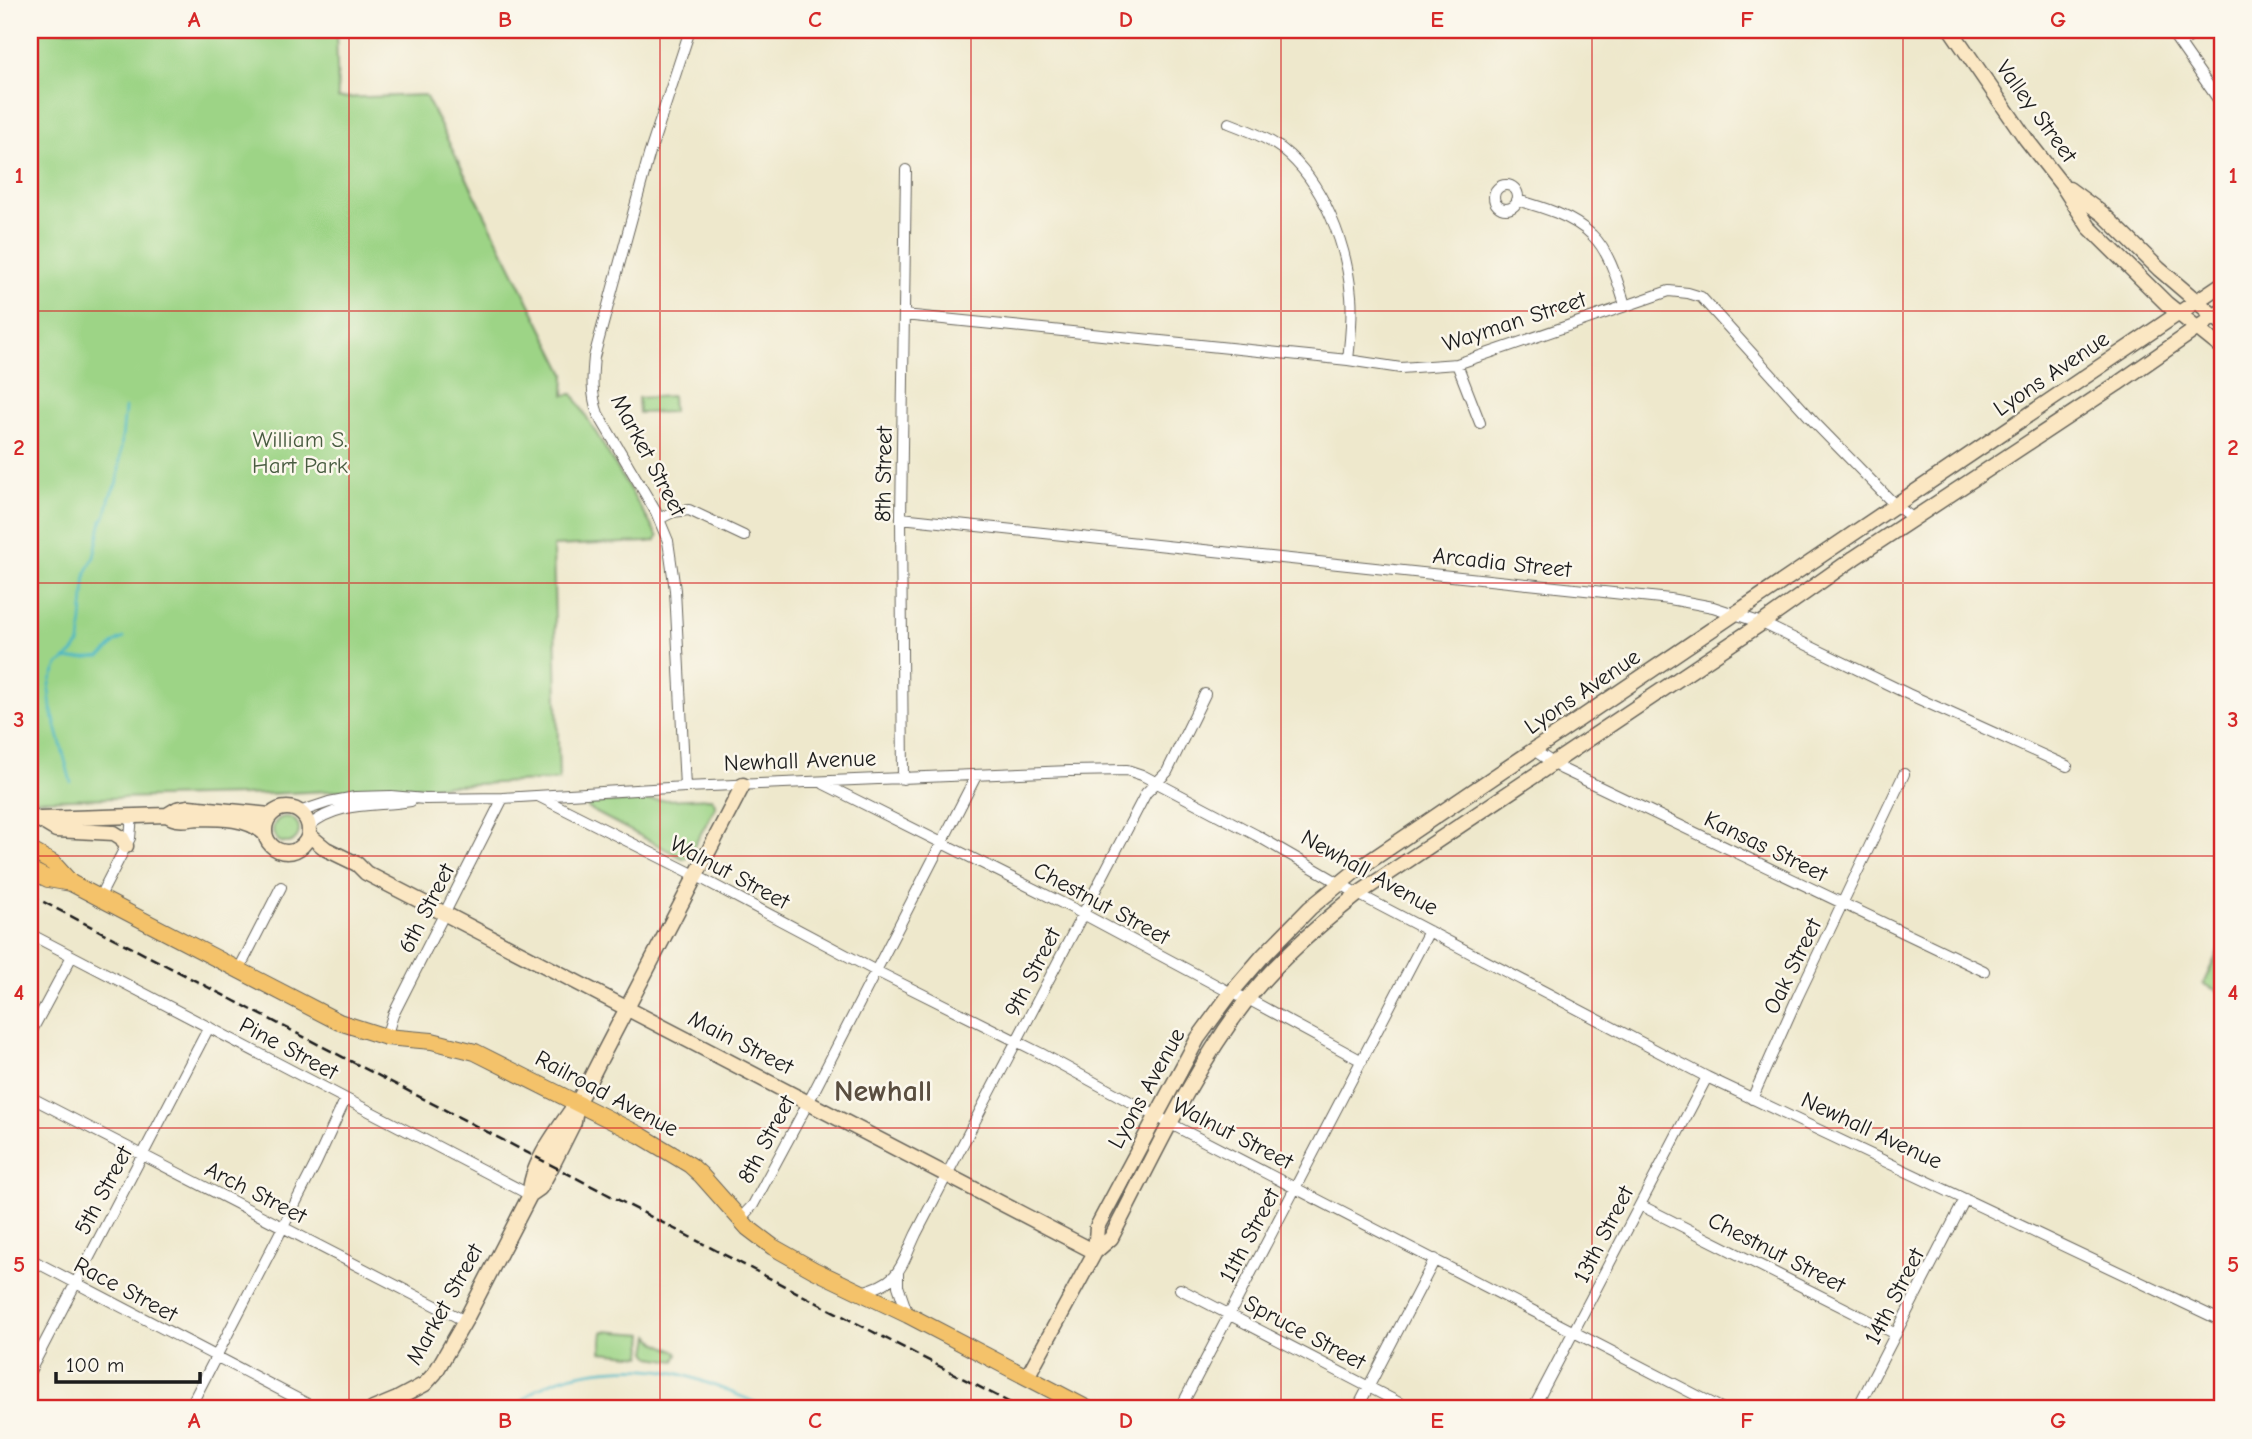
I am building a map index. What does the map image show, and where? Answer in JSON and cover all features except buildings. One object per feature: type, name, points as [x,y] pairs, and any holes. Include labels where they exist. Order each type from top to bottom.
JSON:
[{"type":"main road","name":"Valley Street","points":[[1951,30],[2089,227],[2179,314],[2222,348]]},
{"type":"main road","name":"Valley Street","points":[[2062,185],[2103,214],[2159,269],[2197,302],[2220,317]]},
{"type":"main road","name":"Lyons Avenue","points":[[1095,1252],[1097,1227],[1198,1038],[1231,993],[1310,908],[1341,883],[2222,285]]},
{"type":"main road","name":"Lyons Avenue","points":[[1027,1377],[1095,1252],[1111,1238],[1219,1039],[1248,999],[1297,946],[1358,894],[2117,384],[2196,328],[2220,317]]},
{"type":"main road","name":"Market Street","points":[[373,1409],[425,1384],[435,1373],[530,1195],[540,1188],[552,1166],[574,1122],[577,1103],[743,785]]},
{"type":"main road","points":[[33,819],[167,815],[177,809],[189,807],[270,815],[284,808],[299,812],[306,820],[309,830],[306,842],[297,850],[286,852],[275,849],[264,833],[249,823],[214,818],[174,820],[167,815]]},
{"type":"main road","points":[[264,833],[270,815]]},
{"type":"main road","points":[[33,819],[56,830],[114,833],[126,845]]},
{"type":"main road","name":"Main Street","points":[[309,830],[326,849],[357,864],[366,873]]},
{"type":"main road","name":"Railroad Avenue","points":[[30,850],[53,863],[71,883]]},
{"type":"main road","name":"Main Street","points":[[297,850],[317,854],[349,869],[366,873],[1095,1252]]},
{"type":"main road","name":"Railroad Avenue","points":[[30,870],[48,879],[71,883],[339,1022],[386,1037],[432,1041],[475,1052],[640,1135],[702,1175],[740,1219],[773,1247],[1088,1409]]},
{"type":"street","name":"Market Street","points":[[685,787],[675,590],[668,541],[659,519],[598,414],[593,400],[592,377],[594,357],[649,155],[690,30]]},
{"type":"street","points":[[2170,30],[2220,102]]},
{"type":"street","points":[[2180,44],[2200,30]]},
{"type":"street","points":[[1229,123],[1282,149],[1297,163],[1323,200],[1343,255],[1351,295],[1348,360]]},
{"type":"street","name":"8th Street","points":[[904,779],[901,518],[906,170]]},
{"type":"street","points":[[1517,200],[1541,207],[1574,222],[1593,236],[1613,269],[1625,305]]},
{"type":"street","name":"Wayman Street","points":[[904,315],[1348,360],[1401,368],[1457,364],[1670,291],[1688,293],[1701,297],[1815,423],[1895,505],[1914,519]]},
{"type":"street","points":[[1457,364],[1480,423]]},
{"type":"street","points":[[659,519],[673,512],[689,510],[744,536]]},
{"type":"street","name":"Arcadia Street","points":[[901,518],[1670,599],[1713,607],[1762,623],[1908,694],[2067,766]]},
{"type":"street","name":"9th Street","points":[[898,1272],[1146,793],[1166,774],[1205,694]]},
{"type":"street","name":"Kansas Street","points":[[1535,751],[1553,763],[1984,971]]},
{"type":"street","name":"Newhall Avenue","points":[[299,812],[355,797],[503,798],[685,787],[1070,771],[1133,771],[1358,894],[1707,1077],[2222,1321]]},
{"type":"street","name":"Oak Street","points":[[1752,1099],[1904,774]]},
{"type":"street","name":"8th Street","points":[[740,1219],[753,1205],[808,1102],[976,776]]},
{"type":"street","name":"Chestnut Street","points":[[822,783],[1231,993],[1248,999],[1362,1061]]},
{"type":"street","name":"Walnut Street","points":[[538,795],[1723,1409]]},
{"type":"street","name":"6th Street","points":[[386,1037],[393,1015],[503,798]]},
{"type":"street","name":"Newhall Avenue","points":[[309,830],[318,818],[334,810],[425,799]]},
{"type":"street","points":[[99,898],[131,835],[132,816]]},
{"type":"street","points":[[238,971],[281,887]]},
{"type":"street","name":"11th Street","points":[[1180,1409],[1429,931]]},
{"type":"street","name":"Pine Street","points":[[30,934],[530,1195]]},
{"type":"street","points":[[30,1034],[72,956]]},
{"type":"street","name":"5th Street","points":[[30,1371],[209,1027]]},
{"type":"street","name":"13th Street","points":[[1533,1409],[1707,1077]]},
{"type":"street","name":"Arch Street","points":[[30,1097],[465,1321]]},
{"type":"street","points":[[189,1409],[345,1100]]},
{"type":"street","name":"14th Street","points":[[1857,1409],[1965,1199]]},
{"type":"street","name":"Chestnut Street","points":[[1640,1205],[1896,1334]]},
{"type":"street","name":"Race Street","points":[[30,1259],[317,1409]]},
{"type":"street","points":[[1357,1409],[1434,1259]]},
{"type":"street","points":[[860,1292],[891,1281],[898,1272]]},
{"type":"street","points":[[898,1272],[898,1286],[908,1315]]},
{"type":"street","name":"Spruce Street","points":[[1180,1289],[1411,1409]]},
{"type":"street","points":[[1695,1409],[1701,1398]]},
{"type":"green space","name":"William S. Hart Park","points":[[30,30],[336,30],[338,98],[425,95],[565,374],[564,395],[573,394],[658,537],[655,541],[647,542],[553,546],[559,780],[244,795],[30,800]]},
{"type":"green space","points":[[672,396],[673,412],[639,413],[638,398]]},
{"type":"green space","points":[[712,798],[716,806],[688,857],[684,859],[587,806],[590,803]]},
{"type":"green space","points":[[286,817],[295,821],[299,830],[295,839],[286,843],[277,839],[273,830],[277,821]]},
{"type":"green space","points":[[2222,943],[2222,993],[2203,984]]},
{"type":"green space","points":[[603,1331],[644,1334],[642,1356],[601,1352]]},
{"type":"green space","points":[[650,1335],[656,1342],[677,1352],[675,1361],[651,1357],[647,1352]]},
{"type":"waterway","points":[[71,782],[51,708],[49,690],[58,665],[73,653],[80,643],[86,573],[94,557],[102,520],[118,480],[125,408]]},
{"type":"waterway","points":[[66,660],[100,657],[124,638]]},
{"type":"waterway","points":[[514,1409],[535,1390],[555,1381],[572,1375],[612,1369],[651,1369],[687,1376],[772,1409]]},
{"type":"railway","points":[[30,895],[1022,1409]]},
{"type":"district","name":"Newhall","points":[[883,1091]]}]
